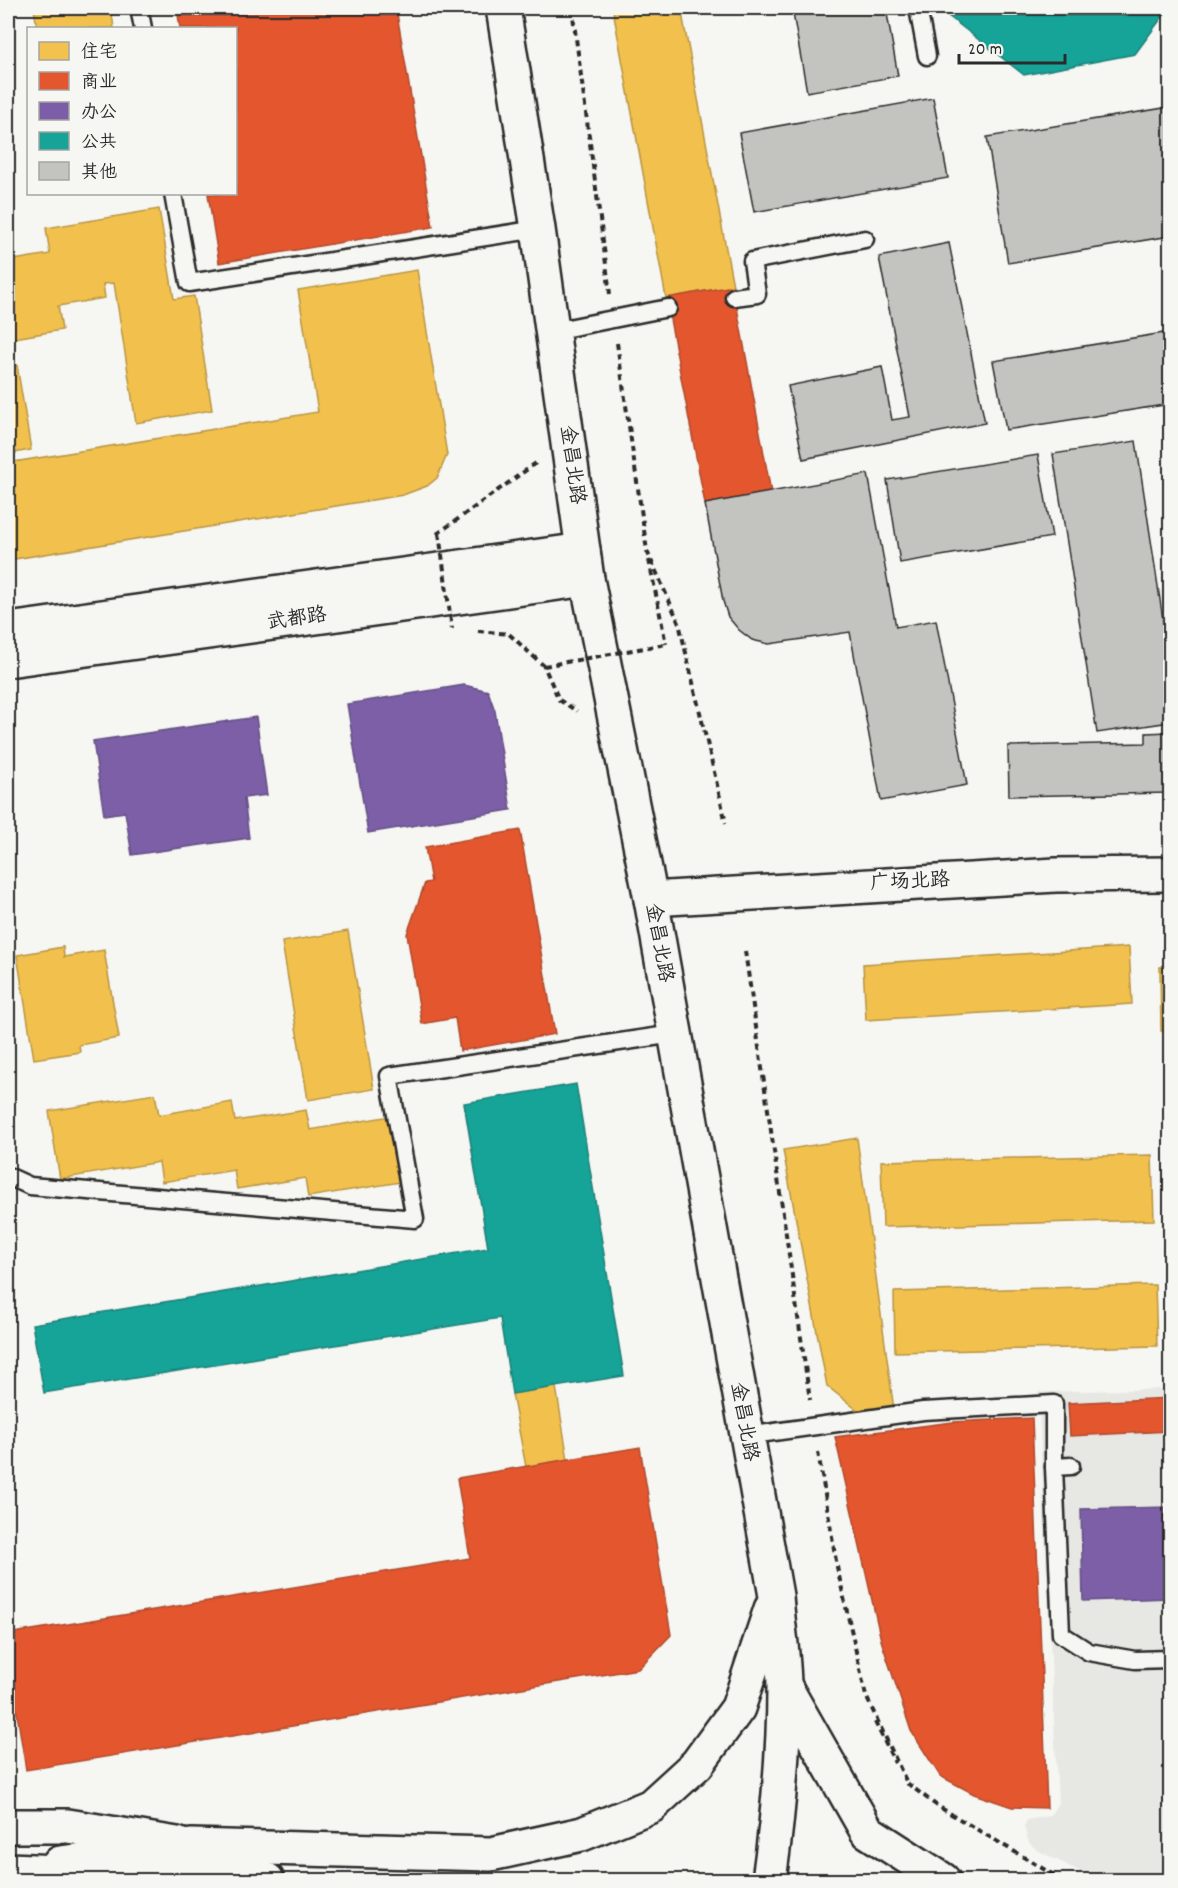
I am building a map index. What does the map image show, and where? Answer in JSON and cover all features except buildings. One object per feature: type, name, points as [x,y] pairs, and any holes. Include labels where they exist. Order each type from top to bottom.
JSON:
[{"type":"main road","name":"金昌北路","points":[[503,8],[538,229],[585,564],[651,899],[776,1596],[784,1686],[779,1806],[769,1881]]},
{"type":"main road","name":"武都路","points":[[8,630],[585,564]]},
{"type":"main road","name":"武都路","points":[[8,660],[585,564]]},
{"type":"main road","name":"广场北路","points":[[651,899],[1056,875],[1170,874]]},
{"type":"main road","points":[[8,1826],[68,1826],[191,1846],[491,1854],[582,1834],[651,1806],[697,1764],[738,1708],[776,1596]]},
{"type":"main road","points":[[784,1686],[867,1831],[944,1881]]},
{"type":"main road","points":[[8,1870],[191,1846]]},
{"type":"main road","points":[[8,1870],[267,1881]]},
{"type":"lane","points":[[139,8],[143,27]]},
{"type":"lane","points":[[918,8],[927,56]]},
{"type":"lane","points":[[173,195],[189,283],[538,229]]},
{"type":"lane","points":[[734,297],[757,294],[752,261],[865,239]]},
{"type":"lane","points":[[553,331],[668,308]]},
{"type":"lane","points":[[8,1176],[30,1186],[415,1220],[389,1076],[674,1034]]},
{"type":"lane","points":[[746,1436],[923,1411],[1054,1404],[1063,1467],[1061,1634],[1089,1652],[1136,1659],[1170,1659]]},
{"type":"path","points":[[544,666],[666,644],[647,551],[572,8]]},
{"type":"path","points":[[463,630],[452,629],[439,533],[568,440]]},
{"type":"path","points":[[647,551],[679,623],[726,823]]},
{"type":"path","points":[[475,631],[509,634],[544,666],[559,700],[620,740]]},
{"type":"path","points":[[745,951],[814,1426],[837,1567],[866,1696],[883,1742],[908,1785],[936,1805],[1062,1881]]},
{"type":"shaded area","points":[[1170,1389],[1170,1880],[1097,1880],[1037,1850],[1029,1843],[1024,1827],[1027,1820],[1050,1816],[1058,1803],[1038,1392]]}]
